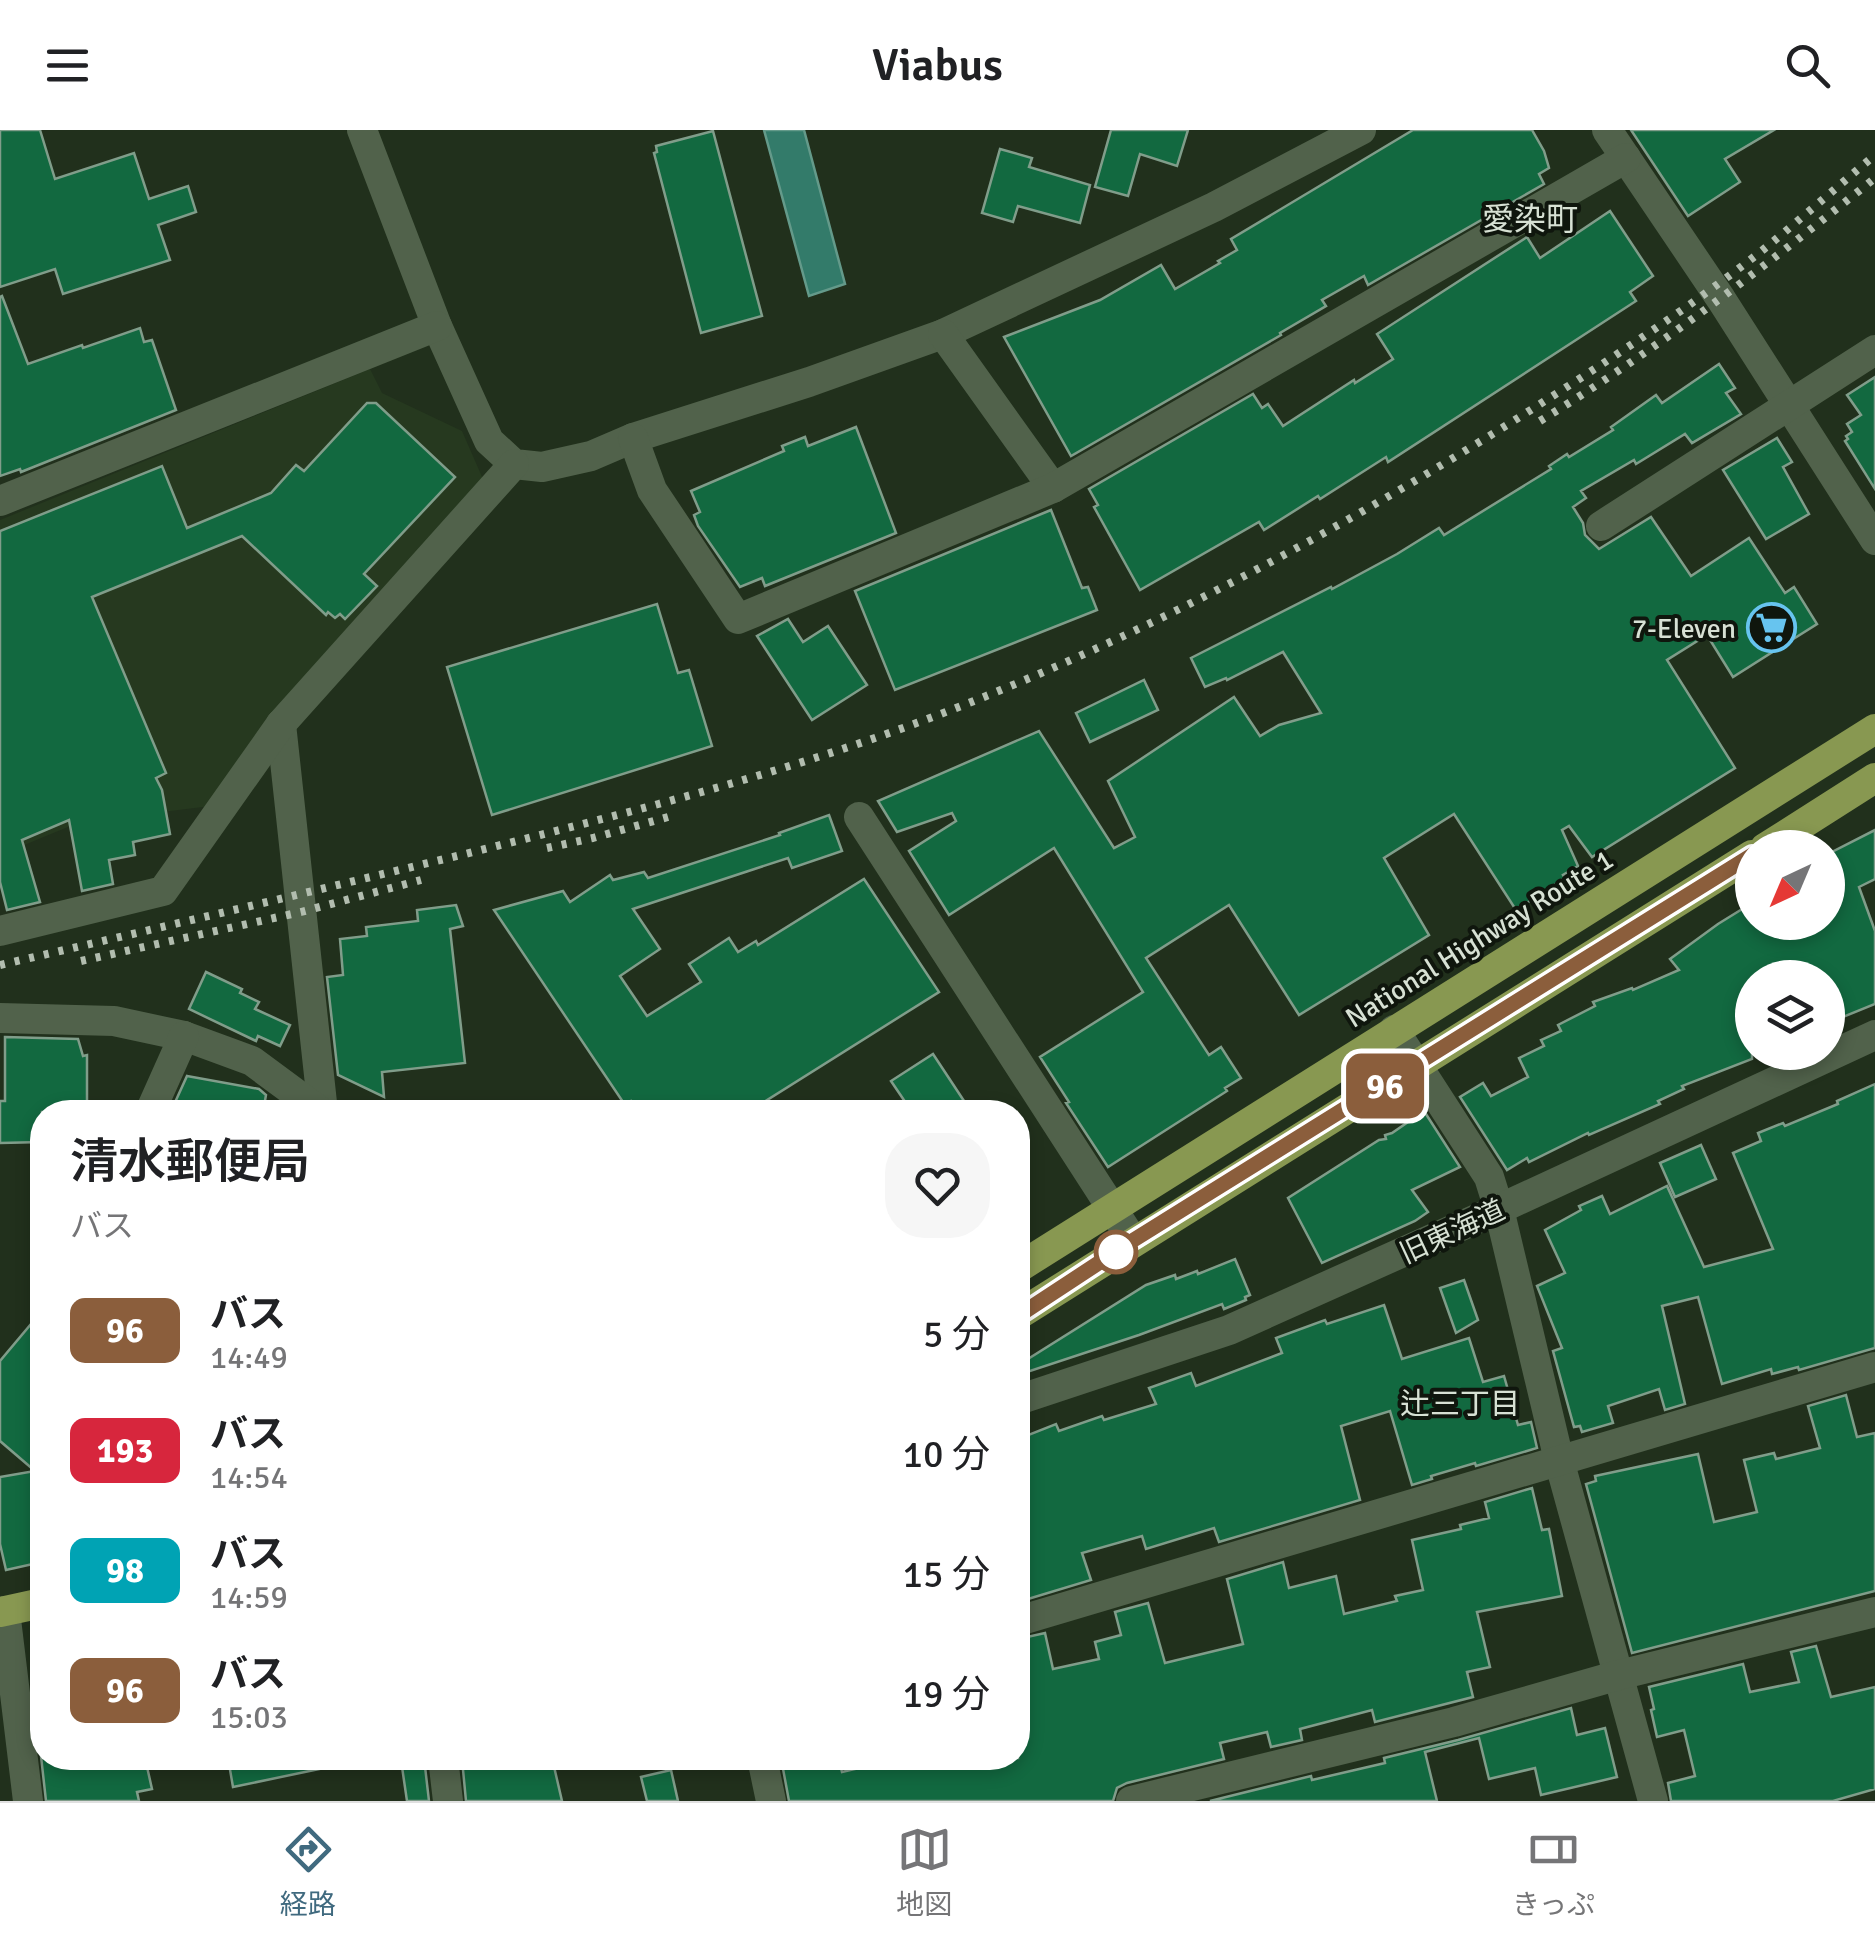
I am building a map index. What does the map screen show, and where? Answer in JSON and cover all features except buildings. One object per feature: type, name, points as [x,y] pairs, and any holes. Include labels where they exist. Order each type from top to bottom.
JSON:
[{"type":"highway","name":"National Highway Route 1","points":[[1030,1260],[1875,729]]},
{"type":"highway","points":[[1793,830],[1875,778]]},
{"type":"highway","points":[[1030,1308],[1735,866]]},
{"type":"highway","points":[[3,1612],[30,1606]]},
{"type":"street","points":[[362,130],[437,326],[489,440],[514,464],[542,466],[591,456],[633,438],[942,334],[1214,206],[1361,130]]},
{"type":"street","points":[[1607,130],[1875,540]]},
{"type":"street","points":[[633,438],[652,490],[738,618],[1053,488],[1626,158]]},
{"type":"street","points":[[0,501],[437,326]]},
{"type":"street","points":[[942,334],[1053,488]]},
{"type":"street","points":[[1601,526],[1875,350]]},
{"type":"street","points":[[0,932],[162,891],[281,724],[514,464]]},
{"type":"street","points":[[281,724],[321,1100]]},
{"type":"street","points":[[859,817],[1132,1241]]},
{"type":"street","points":[[0,1018],[114,1021],[184,1036],[252,1060],[306,1100]]},
{"type":"street","points":[[1394,1030],[1489,1177],[1560,1460],[1653,1801]]},
{"type":"street","name":"旧東海道","points":[[1030,1396],[1229,1330],[1875,1035]]},
{"type":"street","points":[[155,1100],[184,1036]]},
{"type":"street","points":[[1030,1617],[1875,1366]]},
{"type":"street","points":[[3,1612],[28,1801]]},
{"type":"street","points":[[1130,1801],[1454,1722],[1618,1675],[1875,1612]]},
{"type":"street","points":[[444,1770],[448,1801]]},
{"type":"street","points":[[764,1770],[770,1801]]},
{"type":"shaded area","points":[[370,369],[382,393],[462,431],[483,479],[211,806],[80,822],[0,855],[0,520]]},
{"type":"water","points":[[764,130],[804,130],[845,284],[809,296]]},
{"type":"railway","points":[[0,965],[465,854],[691,795],[914,724],[1068,661],[1292,551],[1507,425],[1702,296],[1875,155]]},
{"type":"railway","points":[[1540,421],[1711,305],[1875,178]]},
{"type":"railway","points":[[547,848],[668,817]]},
{"type":"railway","points":[[81,961],[301,912],[421,880]]},
{"type":"bus line","name":"96","points":[[1030,1308],[1735,866]]},
{"type":"place","name":"7-Eleven","points":[[1771,628]]},
{"type":"district","name":"愛染町","points":[[1530,219]]},
{"type":"district","name":"辻三丁目","points":[[1460,1404]]}]
